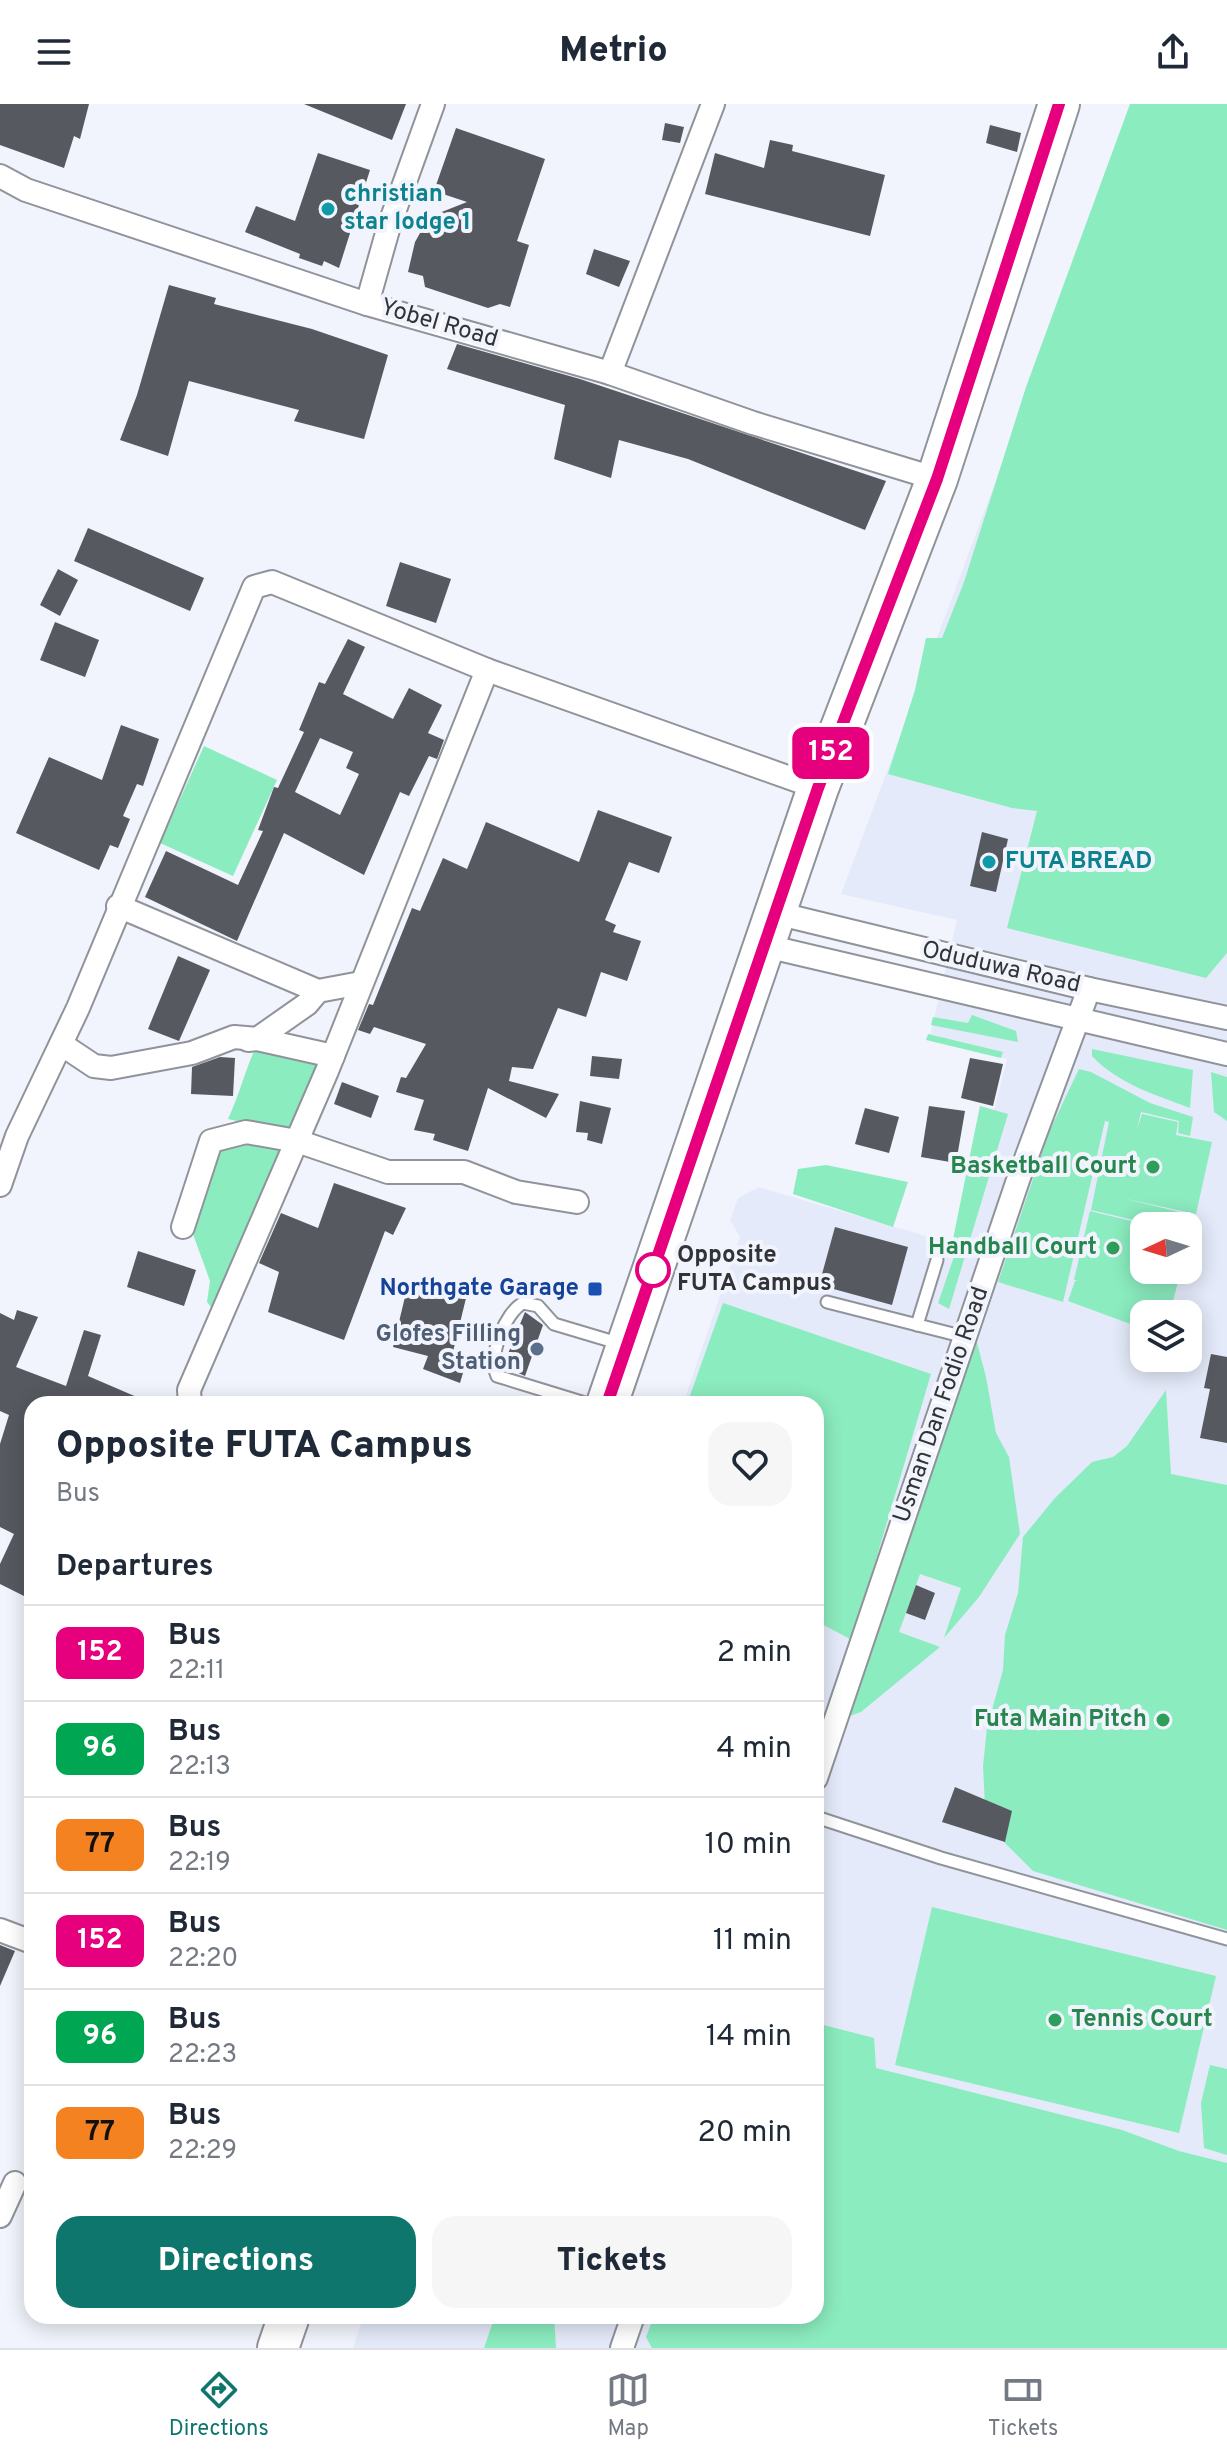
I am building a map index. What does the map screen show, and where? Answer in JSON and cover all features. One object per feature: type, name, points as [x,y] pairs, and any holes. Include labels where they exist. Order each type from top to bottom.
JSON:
[{"type":"highway","points":[[610,1396],[818,788],[937,479],[1059,104]]},
{"type":"highway","points":[[278,2348],[286,2324]]},
{"type":"street","points":[[367,304],[389,226],[433,104]]},
{"type":"street","points":[[610,373],[713,104]]},
{"type":"street","name":"Yobel Road","points":[[0,176],[26,190],[367,304],[610,373],[753,423],[937,479]]},
{"type":"street","points":[[0,1185],[17,1136],[61,1044],[254,587],[262,582],[272,582],[487,670],[818,788]]},
{"type":"street","points":[[189,1396],[189,1390],[333,1056],[487,670]]},
{"type":"street","points":[[118,906],[318,991],[361,983]]},
{"type":"street","points":[[771,930],[870,969],[1227,1054]]},
{"type":"street","name":"Oduduwa Road","points":[[771,930],[878,939],[1227,1018]]},
{"type":"street","points":[[870,969],[878,939]]},
{"type":"street","name":"Usman Dan Fodio Road","points":[[824,1754],[965,1337],[1089,989]]},
{"type":"street","points":[[61,1044],[94,1066],[111,1068],[192,1053],[246,1038],[307,1004],[318,991]]},
{"type":"street","points":[[246,1038],[333,1056]]},
{"type":"street","points":[[183,1227],[211,1141],[246,1132],[297,1141],[388,1172],[464,1172],[516,1192],[577,1202]]},
{"type":"street","points":[[0,1930],[24,1939]]},
{"type":"street","points":[[0,2216],[16,2184]]},
{"type":"street","points":[[622,2348],[630,2324]]},
{"type":"lane","points":[[917,1325],[937,1260]]},
{"type":"lane","points":[[827,1302],[965,1337]]},
{"type":"lane","points":[[562,1396],[497,1376],[494,1368],[498,1343],[512,1309],[523,1303],[538,1306],[554,1324],[627,1346]]},
{"type":"lane","points":[[824,1820],[941,1858],[1227,1939]]},
{"type":"shaded area","points":[[1137,104],[1227,104],[1227,2348],[353,2348],[361,2324],[824,2324],[824,1396],[686,1396],[740,1237],[730,1220],[738,1198],[759,1187],[953,1244],[980,1106],[994,1110],[1007,1059],[929,1040],[957,920],[841,894]]},
{"type":"green space","points":[[1130,104],[1227,104],[1227,953],[1206,978],[1007,928],[1037,811],[1012,808],[888,774],[915,690],[926,638],[942,638],[964,582],[1026,387]]},
{"type":"green space","points":[[204,746],[277,780],[233,876],[160,843]]},
{"type":"green space","points":[[972,1015],[1016,1031],[1018,1042],[931,1025],[933,1017],[968,1023]]},
{"type":"green space","points":[[928,1034],[1003,1052],[1001,1058],[926,1040]]},
{"type":"green space","points":[[257,1045],[326,1059],[296,1134],[228,1119]]},
{"type":"green space","points":[[1092,1049],[1193,1070],[1190,1108],[1125,1081],[1102,1066],[1092,1056]]},
{"type":"green space","points":[[1079,1069],[1091,1072],[1150,1103],[1193,1117],[1190,1136],[1178,1133],[1179,1121],[1141,1112],[1137,1129],[1142,1114],[1178,1122],[1176,1135],[1212,1142],[1196,1212],[1122,1198],[1180,1212],[1130,1212],[1130,1219],[1091,1210],[1109,1122],[1105,1121],[1063,1302],[998,1282],[1049,1132]]},
{"type":"green space","points":[[1211,1072],[1227,1077],[1227,1121],[1214,1112]]},
{"type":"green space","points":[[980,1106],[1008,1114],[949,1309],[938,1303],[958,1245],[952,1244]]},
{"type":"green space","points":[[215,1143],[290,1143],[217,1315],[207,1302],[210,1281],[190,1226]]},
{"type":"green space","points":[[826,1165],[908,1182],[893,1227],[793,1194],[798,1169]]},
{"type":"green space","name":"Handball Court","points":[[1090,1211],[1130,1221],[1130,1284],[1177,1284],[1173,1300],[1130,1300],[1130,1324],[1068,1301],[1075,1281],[1079,1281],[1074,1280]]},
{"type":"green space","points":[[723,1303],[931,1374],[852,1640],[824,1625],[824,1396],[690,1396]]},
{"type":"green space","points":[[975,1335],[996,1433],[1009,1457],[1020,1534],[979,1597],[944,1638],[961,1588],[920,1574],[899,1632],[940,1647],[861,1712],[847,1717]]},
{"type":"green space","points":[[1166,1390],[1171,1474],[1227,1485],[1227,1930],[1033,1871],[993,1831],[985,1806],[983,1766],[987,1728],[1003,1670],[1005,1635],[1018,1593],[1023,1537],[1055,1498],[1092,1462],[1113,1457],[1127,1446]]},
{"type":"green space","name":"Tennis Court","points":[[932,1907],[1216,1976],[1179,2133],[895,2065]]},
{"type":"green space","points":[[824,2025],[874,2038],[876,2068],[1122,2130],[1179,2151],[1227,2163],[1227,2348],[652,2348],[646,2337],[651,2324],[824,2324]]},
{"type":"green space","points":[[1210,2065],[1227,2069],[1227,2155],[1204,2148],[1201,2103]]},
{"type":"green space","points":[[492,2324],[554,2324],[556,2348],[484,2348]]},
{"type":"building","points":[[0,104],[89,104],[80,139],[74,136],[64,168],[0,145]]},
{"type":"building","points":[[304,104],[406,104],[392,140]]},
{"type":"building","points":[[665,123],[684,127],[680,143],[662,140]]},
{"type":"building","points":[[990,125],[1021,133],[1017,152],[986,143]]},
{"type":"building","points":[[456,128],[545,159],[517,241],[529,245],[510,307],[500,304],[488,308],[425,287],[423,276],[408,272],[415,242],[429,217],[467,202],[434,191]]},
{"type":"building","points":[[770,140],[793,145],[792,151],[885,175],[870,236],[705,194],[715,153],[764,168]]},
{"type":"building","name":"christian star lodge 1","points":[[318,153],[370,170],[339,268],[324,261],[322,266],[299,258],[300,254],[245,232],[256,206],[295,221]]},
{"type":"building","points":[[594,249],[630,261],[619,287],[586,274]]},
{"type":"building","points":[[169,285],[216,298],[214,304],[312,329],[388,355],[364,439],[294,421],[299,410],[189,381],[168,456],[120,440],[137,395]]},
{"type":"building","points":[[457,344],[580,379],[886,481],[865,530],[688,459],[619,440],[611,478],[554,459],[565,405],[447,369]]},
{"type":"building","points":[[88,528],[204,578],[190,611],[74,561]]},
{"type":"building","points":[[400,562],[451,579],[436,623],[386,606]]},
{"type":"building","points":[[58,569],[78,580],[60,616],[40,605]]},
{"type":"building","points":[[55,622],[99,640],[85,677],[40,660]]},
{"type":"building","points":[[348,639],[365,647],[343,694],[393,719],[409,688],[442,705],[428,733],[444,740],[437,759],[429,756],[409,796],[400,792],[364,875],[284,833],[237,941],[145,897],[166,851],[238,885],[263,831],[258,830],[274,787],[278,788],[304,732],[299,730],[319,682],[325,684]],"holes":[[[320,738],[353,752],[346,768],[359,774],[340,815],[295,792]]]},
{"type":"building","points":[[121,725],[159,739],[143,786],[137,784],[123,816],[130,819],[118,848],[110,845],[99,870],[16,833],[49,757],[102,780]]},
{"type":"building","points":[[598,810],[672,837],[659,873],[629,862],[605,920],[616,925],[613,932],[641,941],[627,981],[601,972],[586,1017],[558,1008],[533,1069],[512,1067],[509,1081],[559,1094],[546,1118],[488,1088],[468,1151],[433,1140],[435,1134],[414,1130],[424,1100],[396,1092],[401,1077],[406,1078],[426,1044],[374,1027],[370,1034],[358,1030],[369,1004],[373,1005],[412,908],[420,911],[443,858],[467,869],[486,822],[579,862]]},
{"type":"building","name":"FUTA BREAD","points":[[982,832],[1008,839],[996,892],[970,886]]},
{"type":"building","points":[[178,956],[210,970],[179,1041],[148,1029]]},
{"type":"building","points":[[592,1056],[622,1059],[619,1079],[590,1076]]},
{"type":"building","points":[[220,1057],[235,1058],[233,1096],[191,1094],[192,1067]]},
{"type":"building","points":[[970,1058],[1003,1064],[993,1106],[961,1098]]},
{"type":"building","points":[[342,1082],[379,1096],[371,1118],[334,1104]]},
{"type":"building","points":[[580,1101],[611,1108],[602,1144],[587,1140],[588,1133],[576,1132]]},
{"type":"building","points":[[929,1106],[965,1111],[956,1163],[921,1157]]},
{"type":"building","points":[[865,1108],[899,1117],[889,1153],[855,1144]]},
{"type":"building","points":[[334,1183],[406,1208],[393,1235],[385,1231],[344,1340],[268,1312],[279,1272],[259,1263],[281,1213],[318,1228]]},
{"type":"building","points":[[835,1227],[908,1247],[892,1305],[819,1285]]},
{"type":"building","points":[[138,1251],[196,1270],[184,1306],[127,1287]]},
{"type":"building","points":[[409,1280],[467,1294],[451,1360],[465,1366],[460,1383],[423,1369],[428,1356],[393,1347]]},
{"type":"building","points":[[17,1310],[38,1317],[16,1367],[66,1386],[84,1330],[101,1335],[88,1376],[134,1396],[24,1396],[24,1596],[0,1584],[0,1564],[14,1534],[0,1527],[0,1444],[9,1415],[0,1411],[0,1313],[14,1320]]},
{"type":"building","points":[[525,1312],[543,1325],[525,1376],[503,1366]]},
{"type":"building","points":[[1211,1354],[1227,1357],[1227,1443],[1200,1438],[1210,1389],[1204,1388]]},
{"type":"building","points":[[916,1585],[935,1593],[925,1620],[906,1613]]},
{"type":"building","points":[[955,1787],[1012,1811],[1005,1842],[942,1822]]},
{"type":"building","points":[[0,1945],[15,1951],[0,1986]]},
{"type":"bus line","name":"152","points":[[610,1396],[818,788],[937,479],[1059,104]]},
{"type":"place","name":"christian star lodge 1","points":[[328,209]]},
{"type":"place","name":"FUTA BREAD","points":[[989,862]]},
{"type":"place","name":"Basketball Court","points":[[1153,1167]]},
{"type":"place","name":"Handball Court","points":[[1113,1248]]},
{"type":"place","name":"Opposite FUTA Campus","points":[[653,1270]]},
{"type":"place","name":"Northgate Garage","points":[[595,1289]]},
{"type":"place","name":"Glofes Filling Station","points":[[537,1349]]},
{"type":"place","name":"Futa Main Pitch","points":[[1163,1720]]},
{"type":"place","name":"Tennis Court","points":[[1055,2020]]}]
